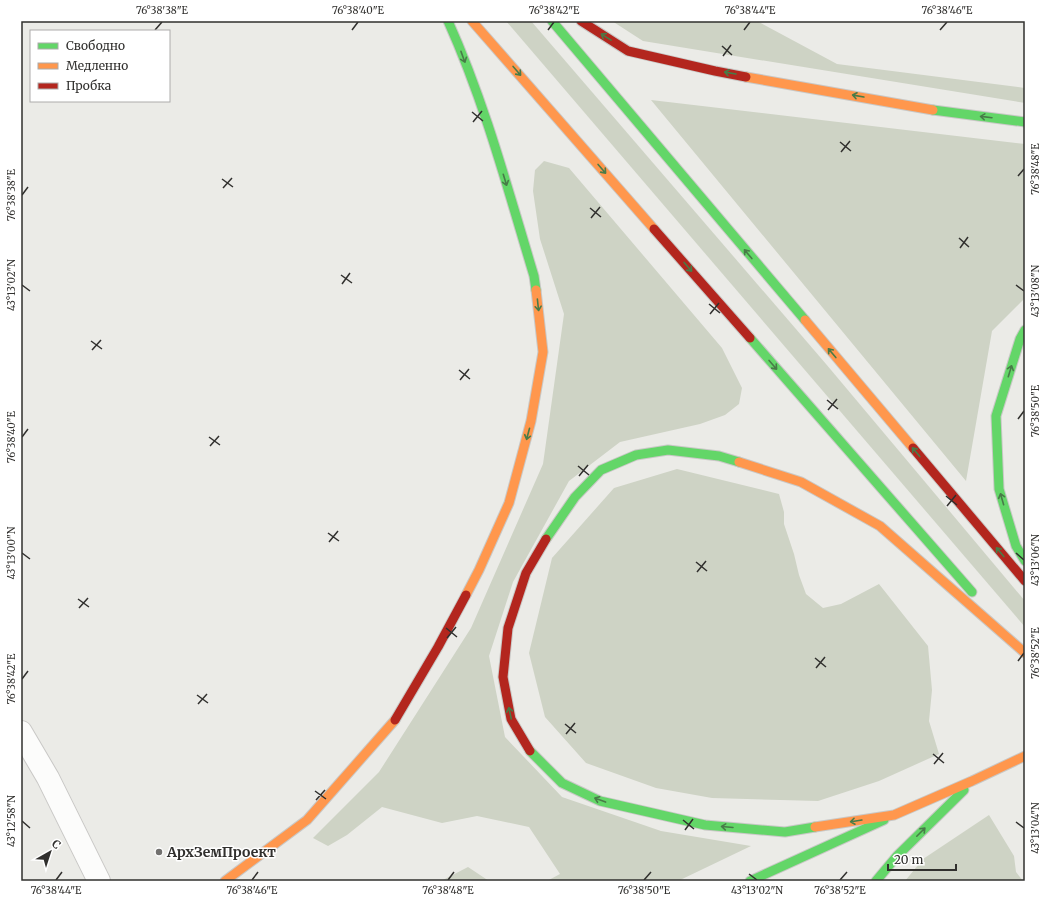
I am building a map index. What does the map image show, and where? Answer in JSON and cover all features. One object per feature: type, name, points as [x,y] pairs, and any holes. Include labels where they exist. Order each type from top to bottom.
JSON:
[{"type":"main road","points":[[225,881],[307,820],[394,722],[438,647],[479,570],[509,503],[531,421],[543,352],[534,276],[496,150],[462,52],[448,21]]},
{"type":"main road","points":[[472,21],[1025,653]]},
{"type":"main road","points":[[552,21],[1025,581]]},
{"type":"main road","points":[[581,21],[628,51],[715,71],[939,111],[1025,122]]},
{"type":"main road","points":[[1025,330],[1020,339],[996,416],[999,489],[1016,546],[1025,561]]},
{"type":"main road","points":[[894,815],[785,832],[705,825],[600,801],[562,783],[529,750],[512,719],[503,677],[508,628],[526,573],[544,541],[574,497],[601,470],[636,455],[668,450],[719,456],[801,482],[880,526],[1025,653]]},
{"type":"main road","points":[[750,881],[1025,756]]},
{"type":"main road","points":[[876,881],[897,856],[972,781]]},
{"type":"street","points":[[21,732],[48,778],[99,881]]},
{"type":"shaded area","points":[[506,21],[531,21],[826,364],[1025,601],[1025,627]]},
{"type":"shaded area","points":[[612,21],[757,21],[837,64],[1025,88],[1025,103],[643,41]]},
{"type":"shaded area","points":[[651,100],[1025,144],[1025,298],[992,331],[966,481]]},
{"type":"shaded area","points":[[544,161],[569,168],[722,348],[742,388],[739,404],[725,415],[700,424],[620,442],[569,481],[513,582],[489,656],[505,737],[562,797],[661,831],[751,846],[678,881],[547,881],[560,874],[529,827],[477,816],[442,823],[382,807],[347,835],[328,846],[313,838],[379,772],[471,628],[543,464],[564,314],[540,239],[533,191],[535,170]]},
{"type":"shaded area","points":[[677,469],[779,494],[784,512],[784,524],[806,594],[823,608],[841,604],[879,584],[928,646],[932,690],[929,721],[939,754],[879,781],[818,801],[712,798],[656,788],[586,763],[545,717],[529,653],[552,558],[614,488]]},
{"type":"shaded area","points":[[989,815],[1014,856],[1016,872],[1023,881],[905,881],[923,859]]},
{"type":"shaded area","points":[[468,867],[489,881],[441,881]]},
{"type":"traffic: fast","points":[[448,21],[485,115],[534,276],[536,290]]},
{"type":"traffic: fast","points":[[552,21],[805,320]]},
{"type":"traffic: fast","points":[[933,110],[1025,122]]},
{"type":"traffic: fast","points":[[1025,330],[1020,339],[996,416],[999,489],[1016,546],[1025,561]]},
{"type":"traffic: fast","points":[[750,338],[972,592]]},
{"type":"traffic: fast","points":[[546,539],[575,497],[601,470],[636,455],[668,450],[719,456],[739,462]]},
{"type":"traffic: fast","points":[[530,751],[562,783],[600,801],[705,825],[785,832],[815,827]]},
{"type":"traffic: fast","points":[[876,881],[897,856],[964,790]]},
{"type":"traffic: fast","points":[[750,881],[884,820]]},
{"type":"traffic: slow","points":[[472,21],[654,229]]},
{"type":"traffic: slow","points":[[746,77],[933,110]]},
{"type":"traffic: slow","points":[[466,595],[509,503],[531,421],[543,352],[536,290]]},
{"type":"traffic: slow","points":[[805,320],[913,448]]},
{"type":"traffic: slow","points":[[739,462],[801,482],[880,526],[1025,653]]},
{"type":"traffic: slow","points":[[225,881],[307,820],[395,720]]},
{"type":"traffic: slow","points":[[815,827],[894,815],[1025,756]]},
{"type":"traffic: jam","points":[[581,21],[628,51],[746,77]]},
{"type":"traffic: jam","points":[[654,229],[750,338]]},
{"type":"traffic: jam","points":[[913,448],[1025,581]]},
{"type":"traffic: jam","points":[[530,751],[511,719],[503,677],[508,628],[526,573],[546,539]]},
{"type":"traffic: jam","points":[[395,720],[438,647],[466,595]]},
{"type":"place","name":"АрхЗемПроект","points":[[159,852]]}]
